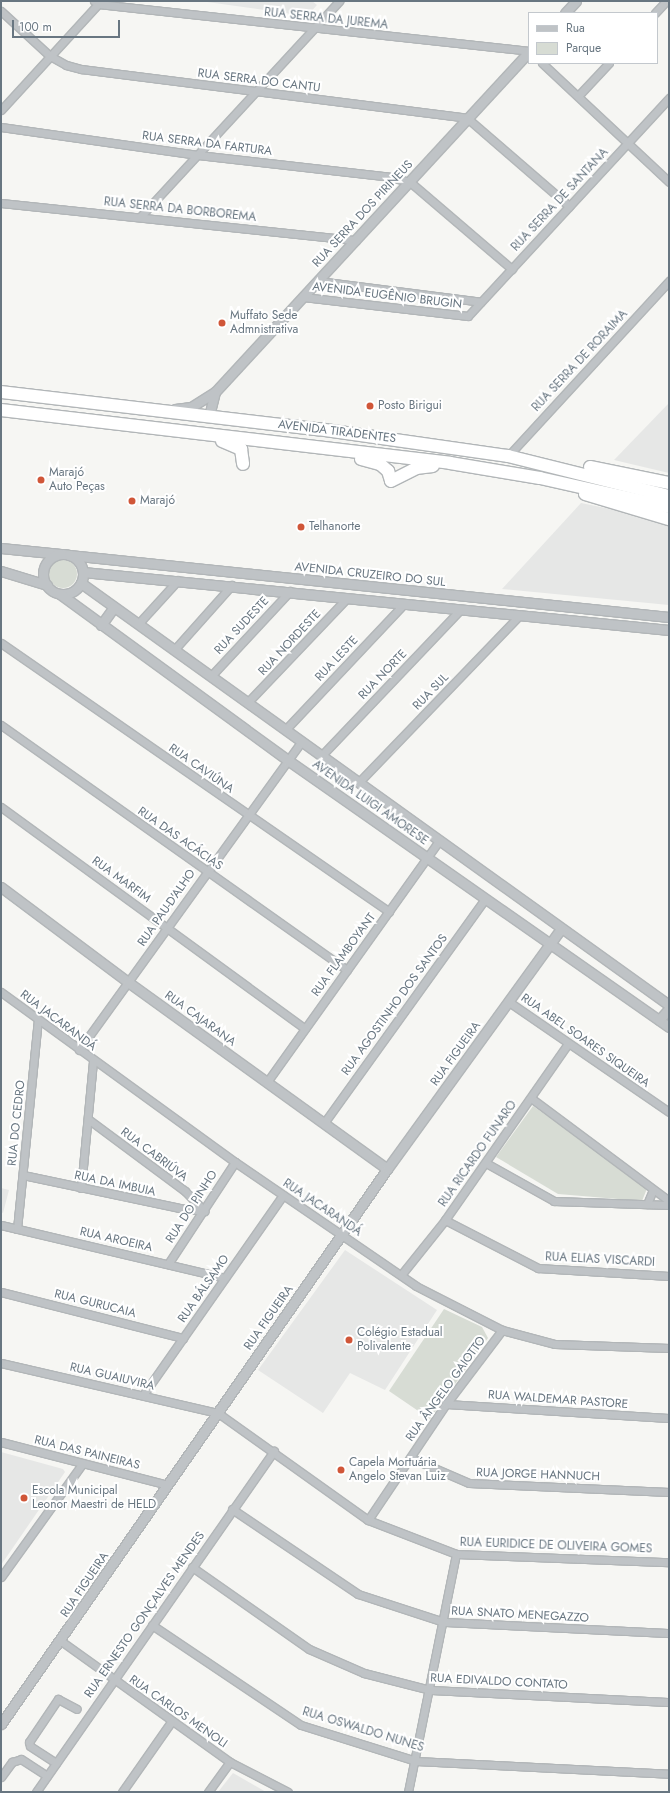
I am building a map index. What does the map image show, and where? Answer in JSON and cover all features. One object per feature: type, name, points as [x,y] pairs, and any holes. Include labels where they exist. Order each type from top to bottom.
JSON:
[{"type":"highway","name":"AVENIDA TIRADENTES","points":[[1,392],[209,416],[508,456],[539,462],[669,496]]},
{"type":"highway","name":"AVENIDA TIRADENTES","points":[[1,410],[450,463],[540,478],[669,507]]},
{"type":"highway","points":[[104,421],[154,421],[196,425],[205,421],[209,416]]},
{"type":"highway","points":[[188,431],[237,445],[244,457],[243,464]]},
{"type":"highway","points":[[320,447],[380,464],[388,471],[391,481],[416,468],[450,463]]},
{"type":"highway","points":[[539,462],[576,464],[669,483]]},
{"type":"highway","points":[[540,478],[604,501],[669,518]]},
{"type":"street","points":[[140,217],[340,1]]},
{"type":"street","points":[[566,12],[576,1]]},
{"type":"street","points":[[656,12],[666,1]]},
{"type":"street","points":[[2,107],[98,2]]},
{"type":"street","name":"RUA SERRA DA JUREMA","points":[[98,2],[313,29],[528,52]]},
{"type":"street","name":"RUA SERRA DO CANTU","points":[[1,11],[50,56],[66,65],[81,69],[467,118]]},
{"type":"street","name":"RUA SERRA DOS PIRINEUS","points":[[215,392],[528,53]]},
{"type":"street","points":[[543,64],[669,182]]},
{"type":"street","points":[[578,96],[608,64]]},
{"type":"street","name":"RUA SERRA DE SANTANA","points":[[468,316],[669,98]]},
{"type":"street","points":[[467,118],[569,206]]},
{"type":"street","name":"RUA SERRA DA FARTURA","points":[[1,127],[198,155],[390,176],[410,182]]},
{"type":"street","points":[[410,182],[512,269]]},
{"type":"street","name":"RUA SERRA DA BORBOREMA","points":[[1,203],[356,240]]},
{"type":"street","name":"AVENIDA EUGÊNIO BRUGIN","points":[[318,281],[481,302]]},
{"type":"street","name":"RUA SERRA DE RORAIMA","points":[[508,456],[669,282]]},
{"type":"street","name":"AVENIDA EUGÊNIO BRUGIN","points":[[303,297],[468,316]]},
{"type":"street","points":[[147,409],[191,407],[215,392]]},
{"type":"street","points":[[209,416],[215,392]]},
{"type":"street","name":"AVENIDA CRUZEIRO DO SUL","points":[[1,548],[669,617]]},
{"type":"street","points":[[1,571],[47,585],[60,594],[72,592],[81,583],[83,572],[78,561],[65,555],[55,556],[46,565],[44,579],[47,585]]},
{"type":"street","name":"AVENIDA CRUZEIRO DO SUL","points":[[83,572],[232,585],[460,610],[669,630]]},
{"type":"street","points":[[138,624],[178,580]]},
{"type":"street","name":"AVENIDA LUIGI AMORESE","points":[[81,583],[286,729],[561,929],[669,1005]]},
{"type":"street","points":[[174,650],[232,585]]},
{"type":"street","name":"RUA SUDESTE","points":[[211,676],[290,592]]},
{"type":"street","name":"AVENIDA LUIGI AMORESE","points":[[60,594],[289,761],[484,899],[669,1027]]},
{"type":"street","name":"RUA NORDESTE","points":[[248,702],[347,598]]},
{"type":"street","name":"RUA LESTE","points":[[286,729],[404,604]]},
{"type":"street","points":[[101,625],[114,607]]},
{"type":"street","name":"RUA NORTE","points":[[322,755],[460,610]]},
{"type":"street","name":"RUA SUL","points":[[359,782],[519,616]]},
{"type":"street","name":"RUA CAVIÚNA","points":[[1,642],[248,816],[389,912]]},
{"type":"street","name":"RUA DAS ACÁCIAS","points":[[1,725],[347,970]]},
{"type":"street","name":"RUA PAU-D'ALHO","points":[[79,1050],[207,870],[289,761],[302,741]]},
{"type":"street","name":"RUA MARFIM","points":[[1,807],[305,1029]]},
{"type":"street","name":"RUA FLAMBOYANT","points":[[267,1082],[439,841]]},
{"type":"street","name":"RUA CAJARANA","points":[[1,887],[128,982],[387,1169]]},
{"type":"street","name":"RUA AGOSTINHO DOS SANTOS","points":[[324,1123],[484,899]]},
{"type":"street","name":"RUA FIGUEIRA","points":[[1,1724],[61,1641],[387,1169],[561,929]]},
{"type":"street","name":"RUA JACARANDÁ","points":[[1,992],[93,1061],[235,1162],[343,1234],[401,1275],[502,1330],[555,1344],[669,1348]]},
{"type":"street","name":"RUA ABEL SOARES SIQUEIRA","points":[[509,1002],[669,1112]]},
{"type":"street","points":[[659,1020],[669,1009]]},
{"type":"street","name":"RUA DO CEDRO","points":[[17,1229],[38,1020]]},
{"type":"street","name":"RUA RICARDO FUNARO","points":[[401,1275],[445,1220],[532,1098],[568,1044]]},
{"type":"street","points":[[81,1188],[93,1061]]},
{"type":"street","points":[[532,1098],[669,1201]]},
{"type":"street","name":"RUA CABRIÚVA","points":[[88,1119],[185,1191],[204,1211]]},
{"type":"street","name":"RUA DO PINHO","points":[[168,1264],[235,1162]]},
{"type":"street","points":[[486,1163],[554,1201],[669,1205]]},
{"type":"street","name":"RUA DA IMBUIA","points":[[23,1175],[178,1208],[204,1211]]},
{"type":"street","points":[[647,1204],[653,1190]]},
{"type":"street","name":"RUA BÁLSAMO","points":[[143,1395],[284,1196]]},
{"type":"street","name":"RUA ELIAS VISCARDI","points":[[445,1220],[538,1268],[669,1276]]},
{"type":"street","name":"RUA AROEIRA","points":[[1,1224],[225,1278]]},
{"type":"street","name":"RUA GURUCAIA","points":[[1,1292],[183,1338]]},
{"type":"street","name":"RUA ÂNGELO GAIOTTO","points":[[368,1520],[446,1404],[502,1330]]},
{"type":"street","name":"RUA GUAIUVIRA","points":[[1,1363],[218,1413]]},
{"type":"street","name":"RUA WALDEMAR PASTORE","points":[[446,1404],[669,1418]]},
{"type":"street","name":"RUA EURIDICE DE OLIVEIRA GOMES","points":[[218,1413],[274,1451],[368,1520],[456,1554],[669,1562]]},
{"type":"street","name":"RUA DAS PAINEIRAS","points":[[1,1442],[168,1485]]},
{"type":"street","name":"RUA ERNESTO GONÇALVES MENDES","points":[[36,1792],[192,1566],[274,1451]]},
{"type":"street","name":"RUA JORGE HANNUCH","points":[[411,1458],[469,1483],[669,1492]]},
{"type":"street","points":[[1,1577],[83,1463]]},
{"type":"street","name":"RUA SNATO MENEGAZZO","points":[[232,1509],[358,1594],[444,1622],[669,1633]]},
{"type":"street","points":[[408,1792],[416,1761],[456,1554]]},
{"type":"street","name":"RUA EDIVALDO CONTATO","points":[[192,1566],[310,1648],[364,1673],[430,1690],[669,1702]]},
{"type":"street","name":"RUA OSWALDO NUNES","points":[[152,1625],[301,1724],[416,1761],[669,1774]]},
{"type":"street","name":"RUA CARLOS MENOLI","points":[[61,1641],[171,1722],[230,1762],[288,1792]]},
{"type":"street","points":[[56,1763],[30,1746],[29,1742],[58,1699],[77,1709]]},
{"type":"street","points":[[122,1792],[171,1722]]},
{"type":"street","points":[[1,1776],[12,1762],[21,1759],[47,1776]]},
{"type":"street","points":[[208,1792],[230,1762]]},
{"type":"shaded area","points":[[200,1],[312,1],[317,5],[307,16]]},
{"type":"shaded area","points":[[669,403],[669,473],[614,460]]},
{"type":"shaded area","points":[[581,503],[669,521],[669,605],[502,589]]},
{"type":"shaded area","points":[[1,1188],[9,1190],[3,1213],[1,1212]]},
{"type":"shaded area","name":"Colégio Estadual Polivalente","points":[[345,1250],[437,1310],[385,1390],[350,1373],[323,1413],[258,1370]]},
{"type":"shaded area","name":"Escola Municipal Leonor Maestri de HELD","points":[[1,1452],[63,1469],[65,1472],[1,1565]]},
{"type":"shaded area","points":[[233,1773],[266,1792],[218,1792]]},
{"type":"green space","points":[[63,560],[69,561],[73,564],[76,568],[76,580],[73,584],[69,587],[63,588],[57,587],[53,584],[50,580],[49,574],[50,568],[53,564],[57,561]]},
{"type":"green space","points":[[533,1106],[648,1186],[642,1201],[558,1194],[496,1157]]},
{"type":"green space","points":[[444,1309],[482,1327],[488,1338],[430,1419],[389,1391]]},
{"type":"place","name":"Muffato Sede Admnistrativa","points":[[222,323]]},
{"type":"place","name":"Posto Birigui","points":[[370,406]]},
{"type":"place","name":"Marajó Auto Peças","points":[[41,480]]},
{"type":"place","name":"Marajó","points":[[132,501]]},
{"type":"place","name":"Telhanorte","points":[[301,527]]},
{"type":"place","name":"Colégio Estadual Polivalente","points":[[349,1340]]},
{"type":"place","name":"Capela Mortuária Angelo Stevan Luiz","points":[[341,1470]]},
{"type":"place","name":"Escola Municipal Leonor Maestri de HELD","points":[[24,1498]]}]
